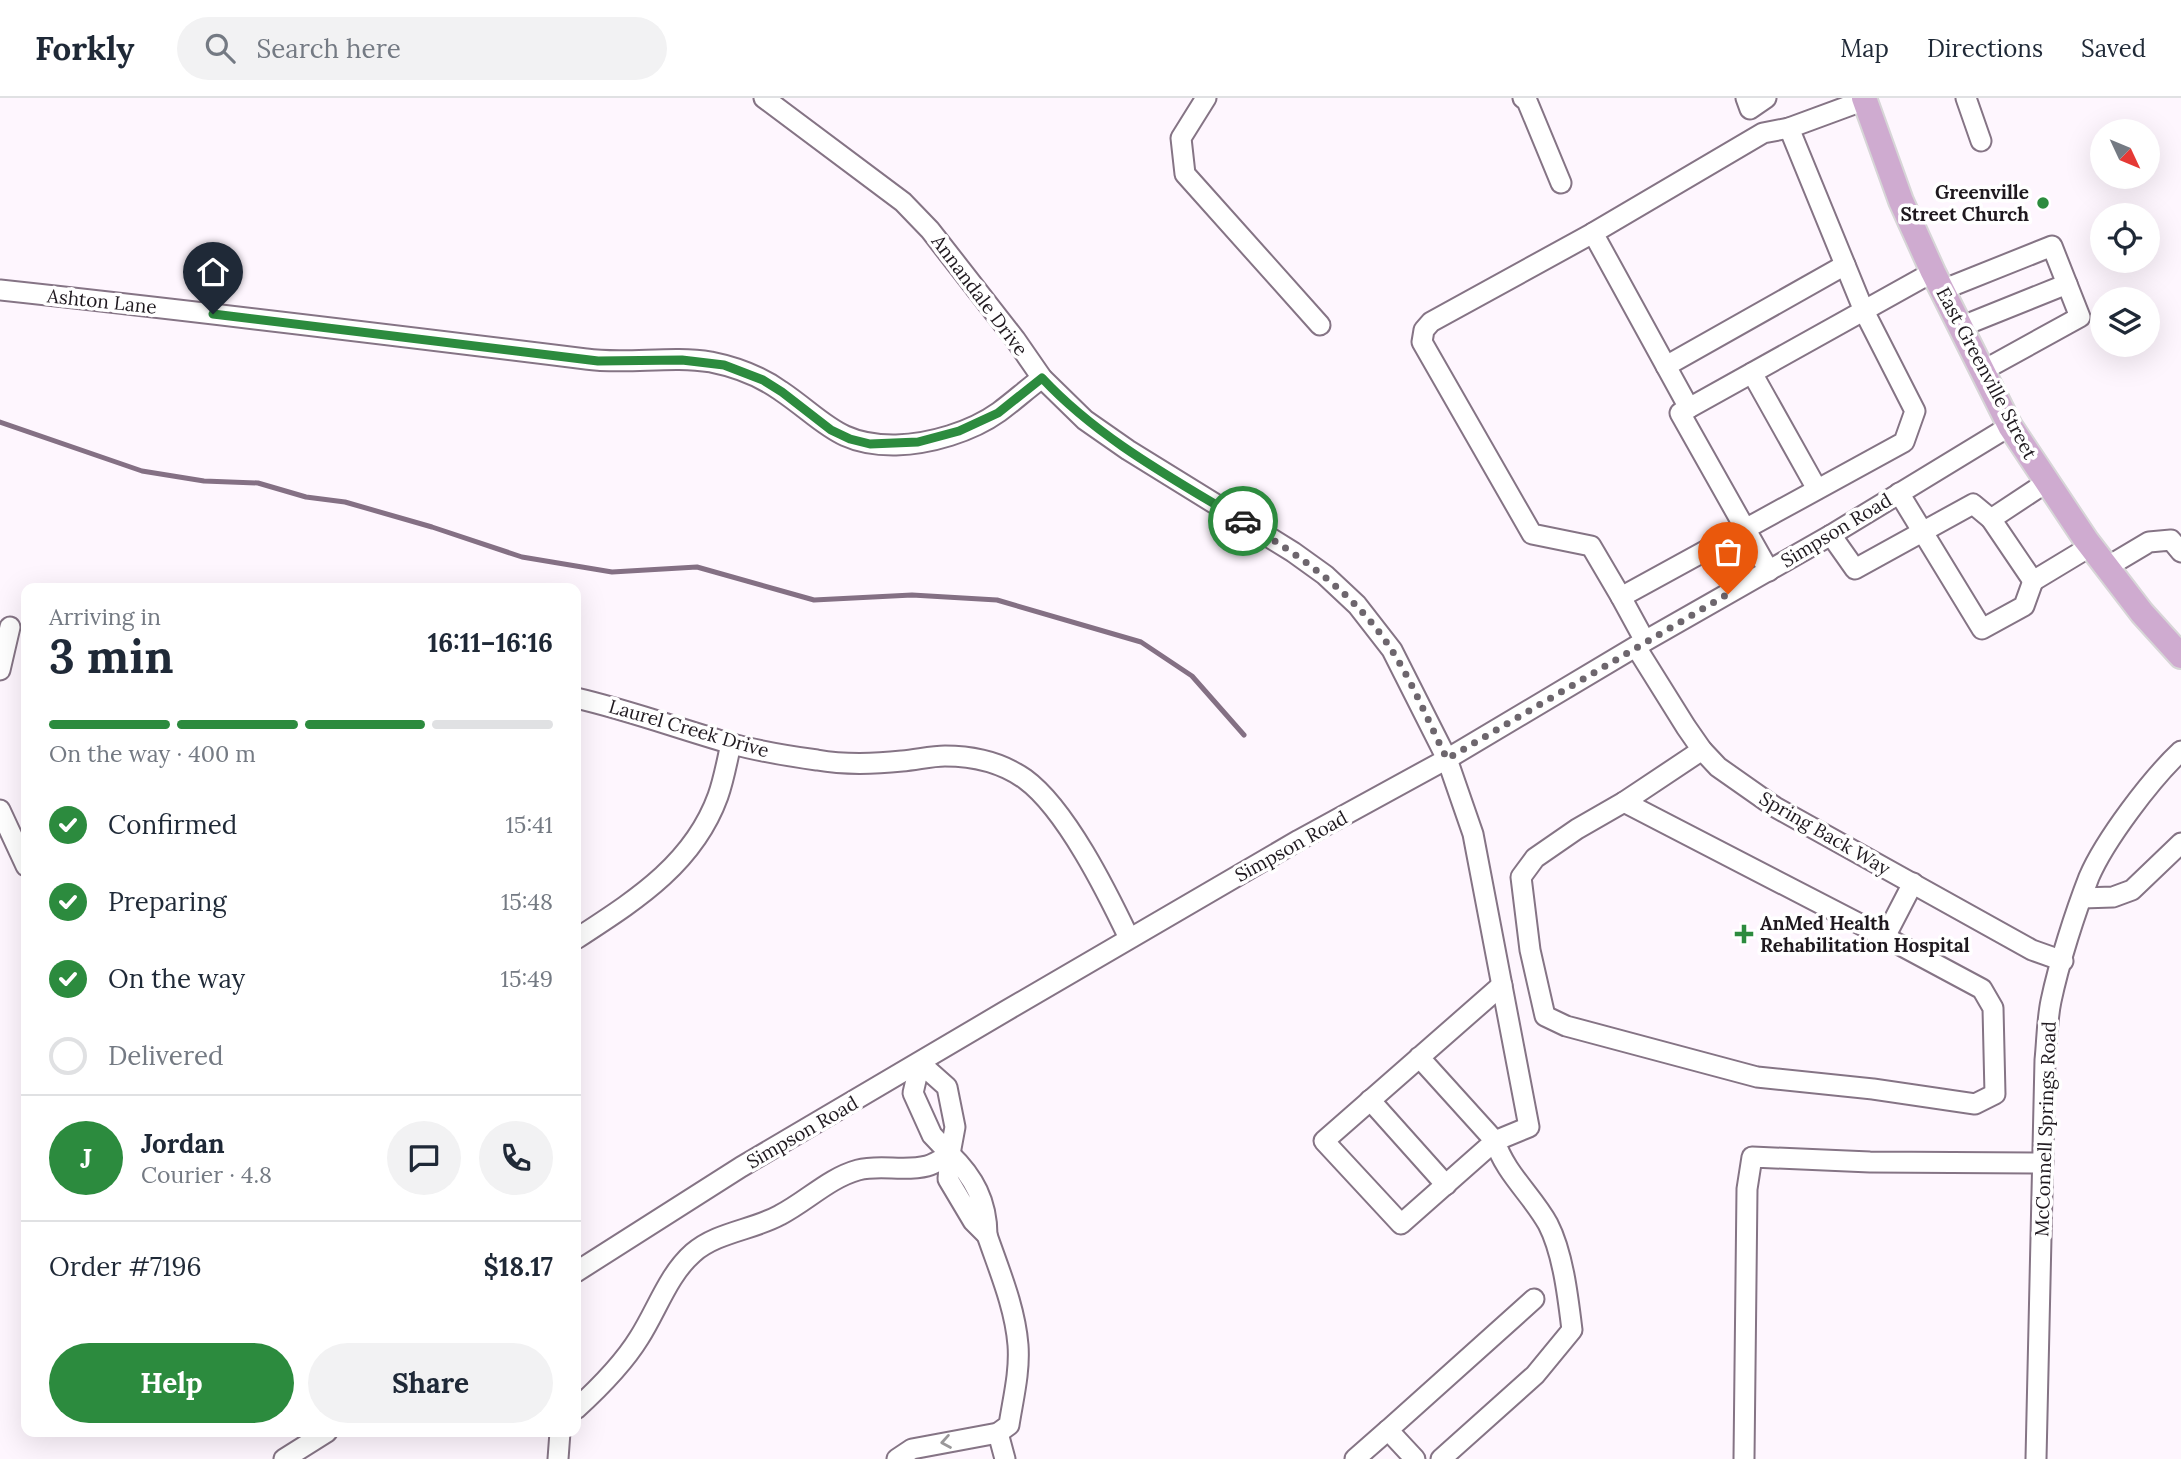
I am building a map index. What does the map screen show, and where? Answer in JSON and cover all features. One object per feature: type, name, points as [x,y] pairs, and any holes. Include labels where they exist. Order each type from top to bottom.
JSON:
[{"type":"main road","name":"East Greenville Street","points":[[1865,99],[1901,201],[1937,281],[2010,426],[2091,546],[2142,613],[2181,656]]},
{"type":"street","name":"Annandale Drive","points":[[764,98],[903,202],[930,230],[1042,378],[1064,401],[1128,450],[1293,552],[1357,605],[1392,650],[1447,759],[1473,834],[1529,1127],[1495,1141]]},
{"type":"street","points":[[1206,98],[1181,138],[1185,174],[1320,325]]},
{"type":"street","points":[[1523,98],[1527,101],[1561,183]]},
{"type":"street","points":[[1746,98],[1750,109],[1766,98]]},
{"type":"street","points":[[1966,98],[1981,141]]},
{"type":"street","points":[[1689,408],[1593,233],[1763,133],[1789,128],[1865,99]]},
{"type":"street","points":[[1621,597],[1904,442],[1915,411],[1864,311],[1789,128]]},
{"type":"street","name":"Spring Back Way","points":[[1593,233],[1430,322],[1424,330],[1422,342],[1532,534],[1591,546],[1621,597],[1640,644],[1702,750],[1718,767],[1775,807],[2032,950],[2063,961]]},
{"type":"street","points":[[1769,571],[1680,413],[1864,311],[1937,281],[2052,246],[2080,317],[1982,372]]},
{"type":"street","points":[[1666,366],[1845,265]]},
{"type":"street","points":[[1960,327],[2067,284]]},
{"type":"street","name":"Ashton Lane","points":[[0,290],[598,361],[703,361],[734,368],[763,380],[831,430],[870,444],[918,442],[959,431],[998,413],[1042,378]]},
{"type":"street","points":[[1752,373],[1817,489]]},
{"type":"street","name":"Simpson Road","points":[[581,1269],[741,1167],[1129,938],[1447,759],[1831,535],[2010,426]]},
{"type":"street","points":[[1991,519],[2047,482]]},
{"type":"street","points":[[1899,492],[1982,629],[2024,606],[2033,581],[2091,546]]},
{"type":"street","points":[[1831,535],[1855,569],[1973,505],[1991,519],[2033,581]]},
{"type":"street","points":[[2107,567],[2149,542],[2171,540],[2181,552]]},
{"type":"street","points":[[0,670],[12,628]]},
{"type":"street","name":"Laurel Creek Drive","points":[[581,699],[613,706],[731,744],[839,764],[901,762],[943,756],[984,760],[1005,767],[1025,779],[1042,794],[1056,812],[1079,847],[1129,938]]},
{"type":"street","points":[[581,936],[659,882],[687,850],[718,795],[731,744]]},
{"type":"street","points":[[1624,802],[1982,989],[1993,1009],[1995,1094],[1975,1104],[1873,1089],[1757,1077],[1566,1026],[1545,1016],[1530,950],[1521,877],[1535,858],[1702,750]]},
{"type":"street","name":"McConnell Springs Road","points":[[2036,1459],[2045,1060],[2051,1002],[2090,876],[2122,823],[2178,759]]},
{"type":"street","points":[[0,810],[21,855]]},
{"type":"street","points":[[2082,898],[2113,897],[2132,890],[2181,842]]},
{"type":"street","points":[[1885,937],[1913,883]]},
{"type":"street","points":[[1495,1141],[1401,1224],[1324,1141],[1502,985]]},
{"type":"street","points":[[1419,1057],[1495,1141],[1500,1156],[1548,1224],[1566,1282],[1572,1330],[1535,1375],[1441,1459]]},
{"type":"street","points":[[897,1459],[912,1449],[998,1433],[1009,1425],[1017,1377],[1018,1344],[1007,1291],[987,1236],[974,1221],[948,1179],[955,1127],[947,1087],[920,1063],[913,1093],[932,1135],[950,1154]]},
{"type":"street","points":[[1370,1100],[1446,1185]]},
{"type":"street","points":[[581,1404],[618,1366],[638,1340],[673,1276],[692,1254],[707,1243],[781,1215],[836,1179],[854,1171],[868,1167],[928,1166],[950,1154]]},
{"type":"street","points":[[1744,1459],[1747,1189],[1752,1157],[1870,1162],[2043,1163]]},
{"type":"street","points":[[1355,1459],[1534,1299]]},
{"type":"street","points":[[1388,1430],[1415,1459]]},
{"type":"street","points":[[998,1433],[1005,1459]]},
{"type":"street","points":[[284,1459],[319,1437]]},
{"type":"street","points":[[558,1459],[560,1437]]},
{"type":"waterway","points":[[0,422],[142,471],[204,481],[258,483],[306,497],[345,502],[522,557],[612,572],[697,567],[814,600],[912,595],[997,600],[1141,642],[1192,676],[1244,735]]},
{"type":"way so far","points":[[1243,521],[1325,575],[1357,605],[1392,650],[1447,759],[1728,594]]},
{"type":"place","name":"Greenville Street Church","points":[[2043,203]]},
{"type":"place","name":"AnMed Health Rehabilitation Hospital","points":[[1744,934]]},
{"type":"route","points":[[213,314],[598,361],[682,360],[724,365],[763,380],[831,430],[870,444],[918,442],[959,431],[998,413],[1042,378],[1085,420],[1128,450],[1243,521]]}]
